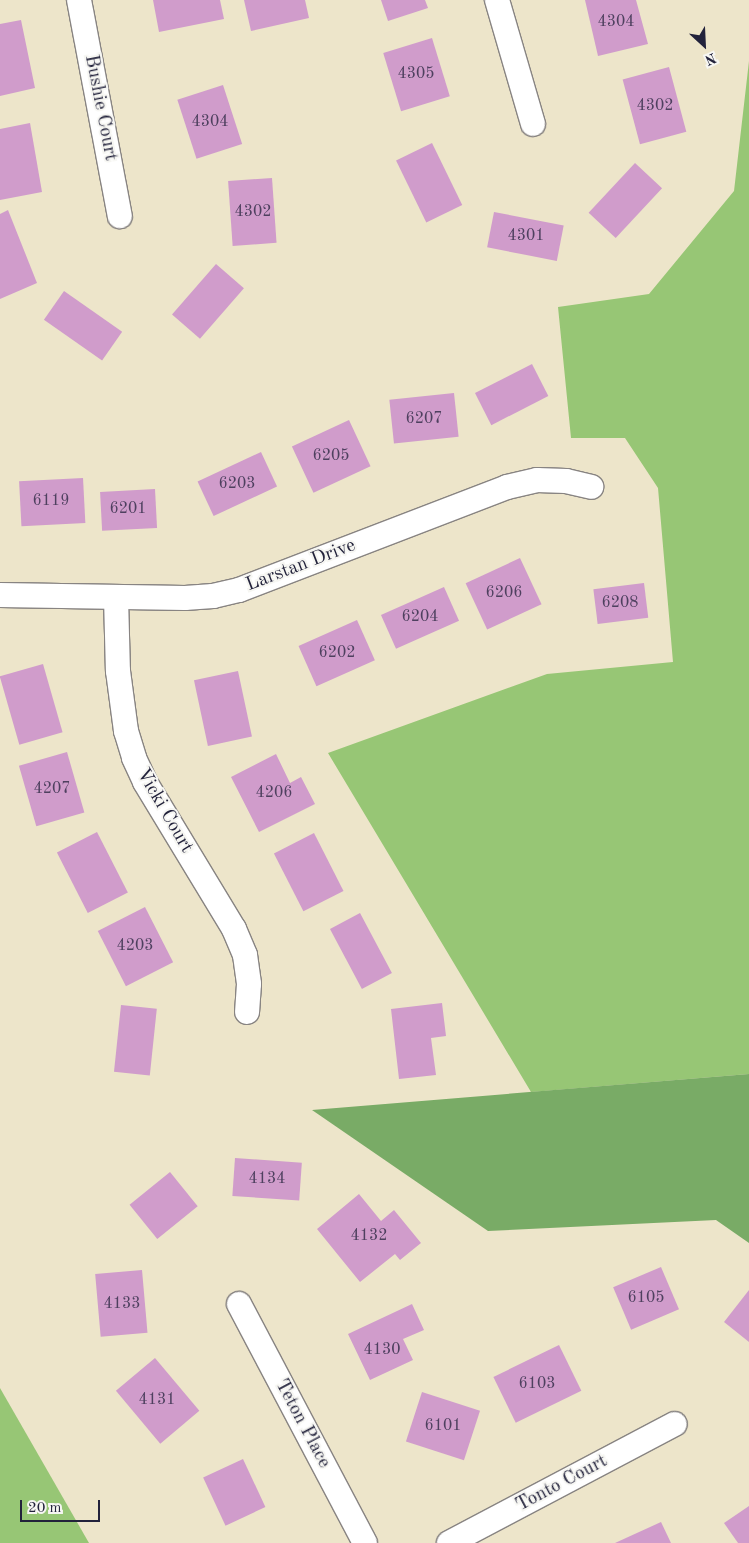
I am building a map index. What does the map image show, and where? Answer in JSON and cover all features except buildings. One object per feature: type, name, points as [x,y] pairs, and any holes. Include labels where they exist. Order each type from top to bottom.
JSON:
[{"type":"street","name":"Bushie Court","points":[[79,0],[120,216]]},
{"type":"street","points":[[497,0],[533,124]]},
{"type":"street","name":"Larstan Drive","points":[[0,595],[185,598],[213,596],[239,590],[507,487],[537,480],[566,481],[591,487]]},
{"type":"street","name":"Vicki Court","points":[[116,597],[118,670],[126,731],[134,758],[145,782],[234,929],[245,955],[248,974],[247,1012]]},
{"type":"street","name":"Teton Place","points":[[239,1304],[365,1543]]},
{"type":"street","name":"Tonto Court","points":[[449,1543],[675,1424]]},
{"type":"green space","points":[[749,61],[749,1074],[531,1092],[328,753],[547,674],[673,662],[658,488],[625,438],[571,438],[558,307],[649,294],[734,191]]},
{"type":"green space","points":[[749,1074],[749,1243],[716,1220],[488,1231],[312,1110]]},
{"type":"green space","points":[[0,1388],[89,1543],[0,1543]]}]
